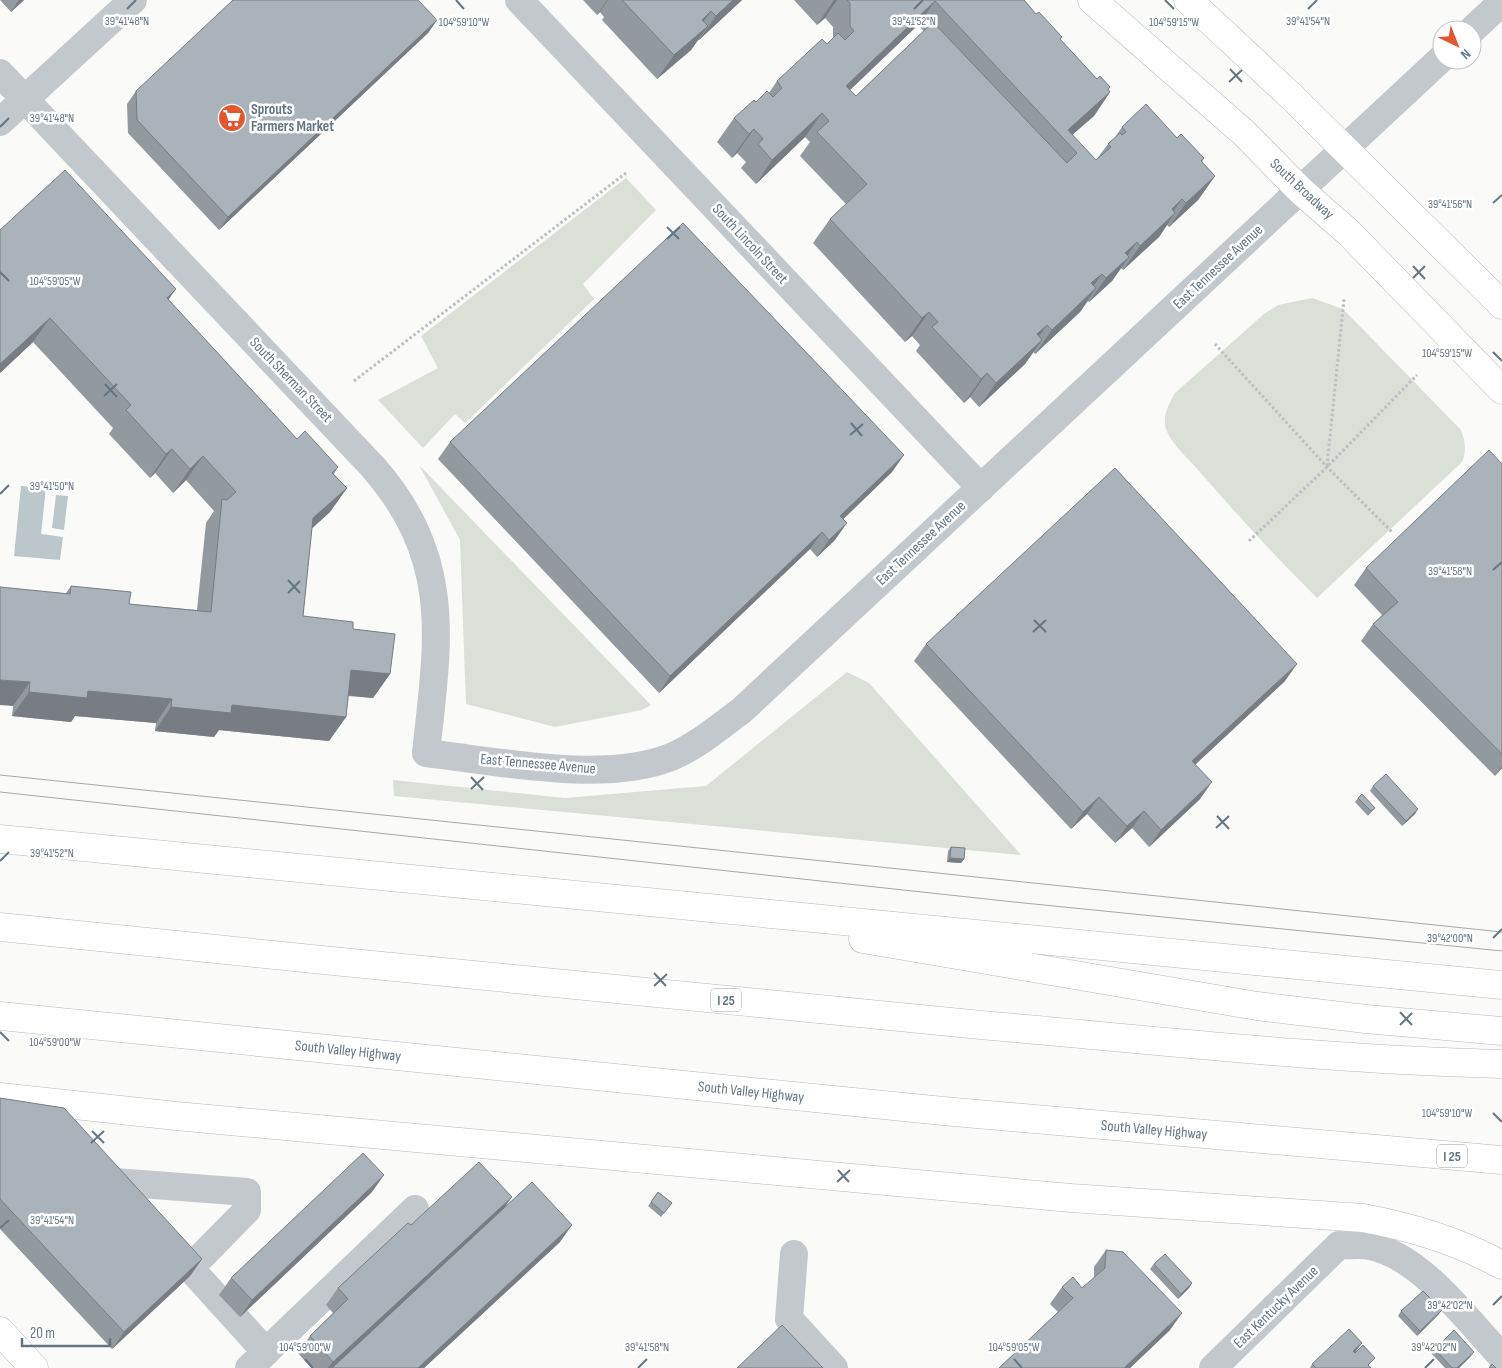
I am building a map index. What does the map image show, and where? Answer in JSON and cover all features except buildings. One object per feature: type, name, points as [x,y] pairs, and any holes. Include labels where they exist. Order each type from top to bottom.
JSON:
[{"type":"main road","name":"South Broadway","points":[[1092,0],[1244,133],[1300,190],[1350,233],[1502,390]]},
{"type":"main road","points":[[1188,0],[1502,305]]},
{"type":"main road","points":[[0,839],[1502,985]]},
{"type":"main road","points":[[590,895],[778,927],[875,940],[1257,1006],[1366,1019],[1502,1031]]},
{"type":"main road","name":"I 25","points":[[0,927],[854,1013],[1274,1051],[1452,1063],[1502,1064]]},
{"type":"main road","name":"South Valley Highway","points":[[0,1016],[944,1111],[1502,1160]]},
{"type":"main road","points":[[0,1097],[176,1116],[1071,1198],[1363,1218],[1414,1228],[1456,1243],[1502,1265]]},
{"type":"main road","points":[[0,1331],[34,1368]]},
{"type":"street","points":[[0,122],[133,0]]},
{"type":"street","name":"South Lincoln Street","points":[[519,0],[981,488]]},
{"type":"street","points":[[1482,21],[1502,2]]},
{"type":"street","name":"East Tennessee Avenue","points":[[426,753],[574,770],[614,769],[671,757],[703,740],[741,711],[1432,67]]},
{"type":"street","name":"South Sherman Street","points":[[0,74],[393,489],[407,512],[423,546],[435,595],[437,628],[435,664],[426,753]]},
{"type":"street","points":[[115,1182],[247,1192],[247,1210],[190,1268],[257,1360],[415,1209]]},
{"type":"street","name":"East Kentucky Avenue","points":[[1213,1368],[1339,1245],[1370,1246],[1397,1256],[1418,1268],[1502,1357]]},
{"type":"street","points":[[794,1254],[790,1319],[834,1368]]},
{"type":"path","points":[[354,380],[626,172]]},
{"type":"path","points":[[1327,467],[1344,299]]},
{"type":"path","points":[[1215,344],[1327,467],[1392,532]]},
{"type":"path","points":[[1249,541],[1327,467],[1417,376]]},
{"type":"shaded area","points":[[626,178],[656,210],[583,284],[594,299],[465,423],[455,414],[423,448],[378,400],[438,368],[421,336]]},
{"type":"shaded area","points":[[1312,298],[1343,309],[1461,430],[1465,446],[1462,462],[1317,598],[1257,536],[1176,446],[1168,435],[1165,424],[1167,410],[1175,393],[1264,314],[1278,305]]},
{"type":"shaded area","points":[[419,465],[651,705],[642,710],[555,727],[466,704],[460,540]]},
{"type":"shaded area","points":[[21,486],[46,488],[41,534],[63,537],[60,560],[14,556]]},
{"type":"shaded area","points":[[56,495],[68,496],[64,530],[52,528]]},
{"type":"shaded area","points":[[847,672],[869,683],[1021,855],[394,796],[393,780],[565,798],[706,786]]},
{"type":"tram line","points":[[0,775],[1502,932]]},
{"type":"tram line","points":[[0,792],[1014,902],[1502,951]]},
{"type":"place","name":"Sprouts Farmers Market","points":[[232,118]]}]
